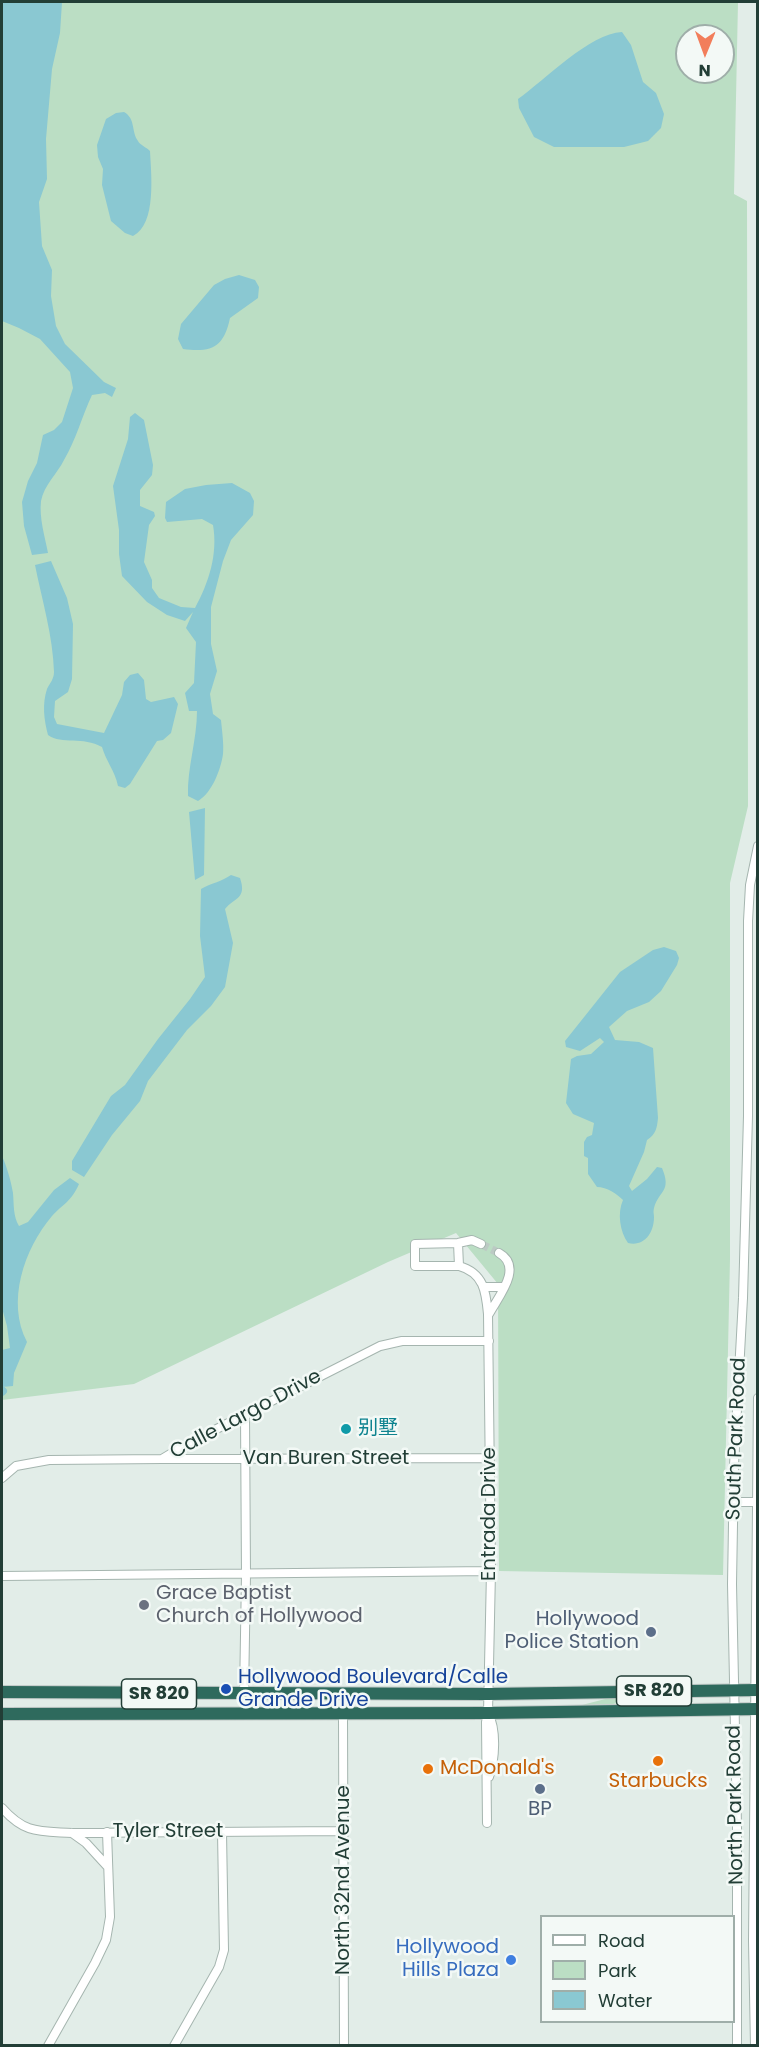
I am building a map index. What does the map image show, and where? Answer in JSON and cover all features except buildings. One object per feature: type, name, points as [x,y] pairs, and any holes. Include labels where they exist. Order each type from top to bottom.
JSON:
[{"type":"highway","name":"SR 820","points":[[2,1692],[316,1695],[756,1690]]},
{"type":"highway","points":[[212,1713],[235,1704],[244,1695]]},
{"type":"highway","points":[[266,1713],[278,1701],[316,1695]]},
{"type":"highway","name":"SR 820","points":[[2,1714],[343,1714],[756,1709]]},
{"type":"street","name":"South Park Road","points":[[735,1709],[733,1502],[743,1298],[753,990],[750,885],[758,846]]},
{"type":"street","points":[[482,1244],[472,1240],[458,1243],[415,1244],[415,1266],[468,1268],[485,1287],[504,1287]]},
{"type":"street","points":[[458,1243],[459,1266]]},
{"type":"street","points":[[488,1314],[511,1273],[510,1264],[499,1253]]},
{"type":"street","name":"Entrada Drive","points":[[485,1287],[489,1341],[491,1571],[486,1722],[487,1823]]},
{"type":"street","name":"Calle Largo Drive","points":[[2,1478],[16,1466],[49,1460],[162,1459],[380,1346],[402,1341],[489,1341]]},
{"type":"street","name":"South Park Road","points":[[756,1709],[758,1398]]},
{"type":"street","points":[[244,1695],[245,1414]]},
{"type":"street","name":"Van Buren Street","points":[[162,1459],[490,1458]]},
{"type":"street","points":[[733,1502],[756,1502]]},
{"type":"street","points":[[2,1576],[491,1571]]},
{"type":"street","name":"North Park Road","points":[[735,1709],[737,2046]]},
{"type":"street","name":"North Park Road","points":[[755,2046],[753,1941],[756,1709]]},
{"type":"street","name":"North 32nd Avenue","points":[[343,1714],[344,2046]]},
{"type":"street","name":"Tyler Street","points":[[2,1808],[21,1826],[37,1831],[72,1833],[343,1831]]},
{"type":"street","points":[[48,2046],[95,1964],[106,1940],[110,1917],[107,1832]]},
{"type":"street","points":[[174,2046],[219,1967],[224,1950],[222,1832]]},
{"type":"street","points":[[72,1833],[86,1843],[108,1867]]},
{"type":"green space","points":[[2,2],[738,2],[734,194],[747,201],[748,806],[730,883],[730,1259],[723,1575],[499,1571],[498,1284],[456,1233],[388,1262],[134,1384],[2,1400]]},
{"type":"green space","points":[[613,1697],[650,1697],[613,1704],[582,1705]]},
{"type":"water","points":[[3,2],[62,2],[60,33],[52,69],[46,139],[47,179],[39,202],[42,246],[52,270],[51,296],[56,326],[65,344],[104,382],[116,388],[112,397],[105,393],[92,395],[68,452],[41,501],[48,553],[32,555],[24,526],[22,502],[28,481],[37,463],[43,435],[54,430],[62,422],[73,388],[70,372],[40,339],[2,321]]},
{"type":"water","points":[[622,32],[631,45],[643,82],[656,93],[664,114],[661,128],[648,141],[624,147],[554,147],[534,137],[519,108],[518,99],[582,49],[609,34]]},
{"type":"water","points":[[124,112],[132,122],[139,142],[150,151],[149,210],[141,230],[133,236],[125,233],[111,221],[102,185],[103,169],[98,157],[97,145],[106,119],[116,113]]},
{"type":"water","points":[[239,275],[255,280],[259,287],[258,298],[230,318],[224,336],[215,346],[202,350],[183,349],[178,339],[181,324],[214,285]]},
{"type":"water","points":[[135,413],[144,420],[153,465],[152,475],[140,490],[140,506],[154,512],[155,516],[149,525],[144,562],[152,580],[152,588],[159,598],[181,607],[195,608],[208,578],[214,547],[213,525],[202,519],[167,522],[166,502],[185,489],[232,483],[250,493],[254,501],[253,515],[231,540],[211,607],[211,644],[217,671],[210,694],[213,714],[221,720],[223,754],[215,780],[208,792],[198,801],[188,796],[197,711],[189,711],[185,693],[194,683],[196,642],[186,628],[193,612],[185,621],[167,615],[147,602],[122,576],[113,486],[128,439],[130,417]]},
{"type":"water","points":[[51,561],[67,598],[73,624],[72,679],[68,692],[55,701],[54,717],[57,724],[104,733],[122,695],[124,682],[130,675],[138,673],[144,680],[146,699],[151,702],[174,697],[178,704],[171,733],[163,740],[157,741],[130,784],[125,788],[118,786],[102,747],[88,742],[60,740],[48,735],[44,706],[45,695],[54,674],[53,659],[35,565]]},
{"type":"water","points":[[205,808],[204,875],[195,880],[189,812]]},
{"type":"water","points":[[231,875],[240,878],[242,890],[239,897],[225,909],[233,943],[225,987],[211,1006],[187,1030],[148,1081],[140,1101],[112,1135],[84,1177],[72,1170],[72,1161],[111,1096],[125,1085],[205,977],[200,936],[201,889]]},
{"type":"water","points":[[664,947],[676,951],[679,958],[661,991],[649,1002],[627,1011],[609,1027],[615,1040],[639,1042],[653,1048],[657,1125],[654,1133],[647,1140],[629,1186],[632,1191],[657,1167],[662,1168],[666,1182],[654,1208],[654,1223],[650,1233],[643,1241],[634,1244],[628,1243],[621,1228],[620,1211],[623,1200],[612,1191],[597,1187],[588,1174],[588,1158],[584,1156],[584,1142],[592,1135],[594,1123],[573,1114],[566,1103],[571,1059],[591,1054],[604,1042],[600,1038],[580,1051],[566,1047],[565,1041],[620,972],[653,950]]},
{"type":"water","points":[[2,1156],[11,1184],[19,1226],[28,1222],[54,1190],[70,1178],[79,1184],[70,1199],[42,1229],[26,1260],[18,1293],[18,1310],[27,1342],[14,1373],[13,1386],[2,1387],[2,1350],[10,1348],[2,1308]]},
{"type":"tunnel","points":[[481,1244],[499,1253]]},
{"type":"place","name":"别墅","points":[[346,1429]]},
{"type":"place","name":"Grace Baptist Church of Hollywood","points":[[144,1605]]},
{"type":"place","name":"Hollywood Police Station","points":[[651,1632]]},
{"type":"place","name":"Hollywood Boulevard/Calle Grande Drive","points":[[226,1689]]},
{"type":"place","name":"Starbucks","points":[[658,1761]]},
{"type":"place","name":"McDonald's","points":[[428,1769]]},
{"type":"place","name":"BP","points":[[540,1789]]},
{"type":"place","name":"Hollywood Hills Plaza","points":[[511,1960]]}]
